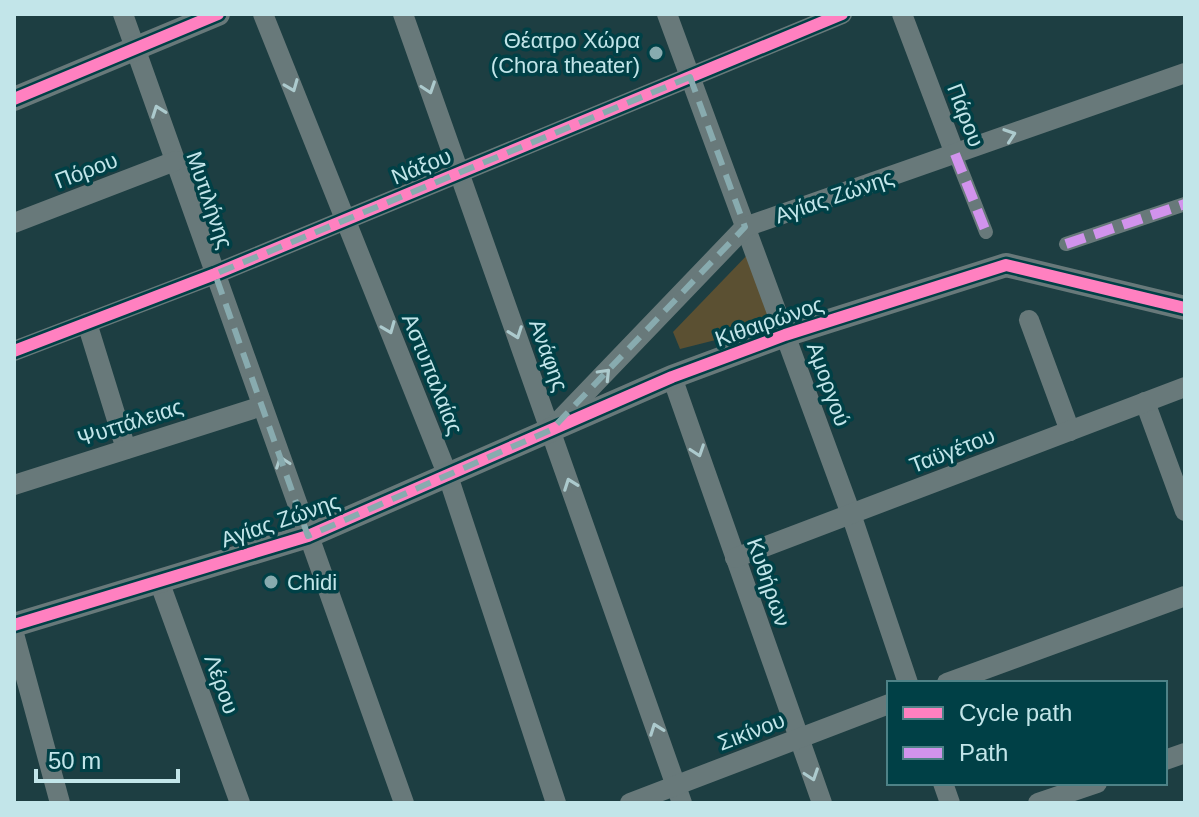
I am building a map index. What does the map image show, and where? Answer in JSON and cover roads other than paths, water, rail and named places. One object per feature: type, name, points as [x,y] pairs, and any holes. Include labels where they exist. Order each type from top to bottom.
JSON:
[{"type":"street","name":"Μυτιλήνης","points":[[123,14],[404,803]]},
{"type":"street","points":[[14,99],[218,14]]},
{"type":"street","name":"Αστυπαλαίας","points":[[263,14],[448,476],[556,803]]},
{"type":"street","name":"Ανάφης","points":[[403,14],[679,794]]},
{"type":"street","name":"Αμοργού","points":[[667,14],[851,514],[907,681]]},
{"type":"street","name":"Νάξου","points":[[14,351],[215,274],[842,14]]},
{"type":"street","name":"Πάρου","points":[[902,14],[986,232]]},
{"type":"street","name":"Αγίας Ζώνης","points":[[14,625],[308,536],[551,430],[745,227],[1185,73]]},
{"type":"street","name":"Πόρου","points":[[14,223],[175,161]]},
{"type":"street","points":[[1066,244],[1185,204]]},
{"type":"street","name":"Κιθαιρώνος","points":[[551,430],[672,377],[785,335],[1006,265],[1185,308]]},
{"type":"street","points":[[1029,320],[1070,431]]},
{"type":"street","points":[[87,323],[126,449]]},
{"type":"street","name":"Κυθήρων","points":[[672,377],[822,803]]},
{"type":"street","name":"Ταϋγέτου","points":[[735,558],[1185,387]]},
{"type":"street","points":[[1145,402],[1185,511]]},
{"type":"street","name":"Ψυττάλειας","points":[[14,485],[262,406]]},
{"type":"street","name":"Λέρου","points":[[159,581],[240,803]]},
{"type":"street","points":[[952,681],[1185,596]]},
{"type":"street","points":[[14,634],[60,803]]},
{"type":"street","name":"Σικίνου","points":[[630,803],[679,794],[799,738],[887,705]]},
{"type":"street","points":[[1038,803],[1091,785]]},
{"type":"place","name":"Θέατρο Χώρα (Chora theater)","points":[[656,53]]},
{"type":"place","name":"Chidi","points":[[271,582]]}]
